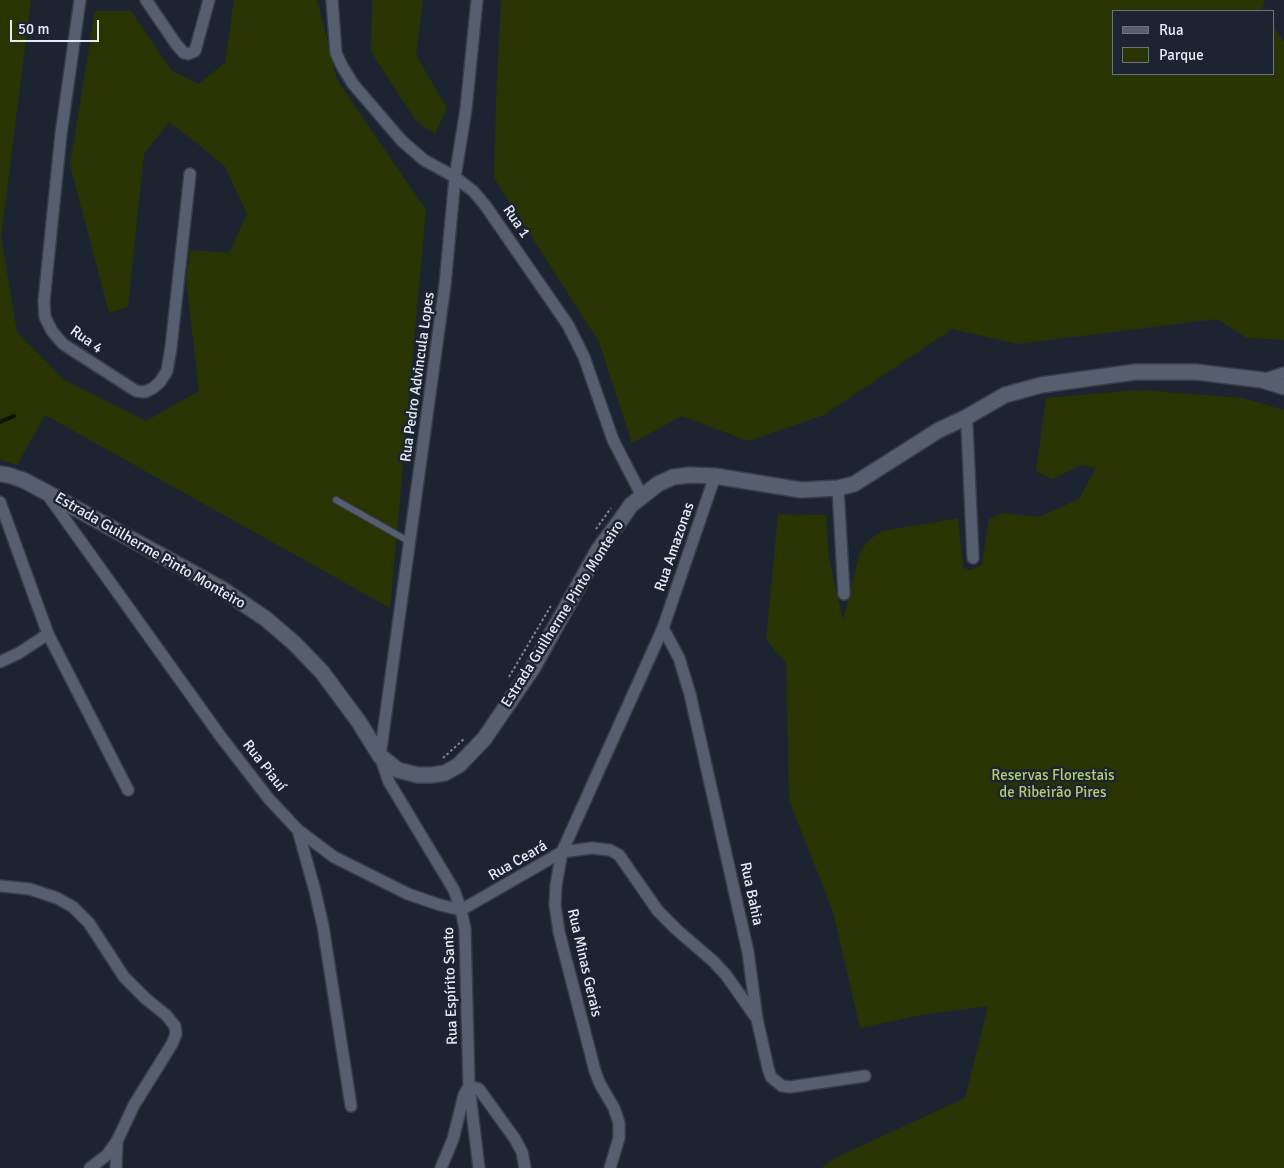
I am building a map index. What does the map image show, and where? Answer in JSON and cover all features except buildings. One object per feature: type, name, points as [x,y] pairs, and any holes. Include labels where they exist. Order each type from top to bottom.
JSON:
[{"type":"main road","name":"Estrada Guilherme Pinto Monteiro","points":[[0,474],[23,480],[44,491],[222,589],[266,619],[294,643],[322,672],[359,722],[380,756],[398,770],[417,775],[445,773],[459,765],[484,739],[532,669],[599,549],[631,504],[658,484],[673,477],[690,474],[715,476],[802,490],[838,488],[854,484],[939,430],[965,418],[1005,395],[1041,385],[1135,372],[1196,372],[1262,380],[1284,387]]},
{"type":"street","name":"Rua 4","points":[[80,0],[61,134],[44,301],[45,317],[52,332],[63,344],[136,391],[145,392],[153,388],[160,382],[167,371],[190,174]]},
{"type":"street","points":[[146,0],[184,53],[195,51],[209,0]]},
{"type":"street","name":"Rua 1","points":[[332,0],[336,53],[353,84],[402,140],[424,160],[455,177],[473,191],[485,205],[568,325],[584,357],[614,440],[642,496]]},
{"type":"street","name":"Rua Pedro Advincula Lopes","points":[[380,756],[445,286],[455,177],[466,109],[477,0]]},
{"type":"street","name":"Estrada Guilherme Pinto Monteiro","points":[[1262,380],[1284,373]]},
{"type":"street","points":[[965,418],[967,426],[973,558]]},
{"type":"street","name":"Rua Amazonas","points":[[663,628],[715,476]]},
{"type":"street","points":[[838,488],[844,594]]},
{"type":"street","name":"Rua Piauí","points":[[44,491],[269,799],[298,830],[316,891],[323,926],[350,1106]]},
{"type":"street","points":[[0,502],[48,634],[128,790]]},
{"type":"street","name":"Rua Minas Gerais","points":[[610,1168],[619,1138],[619,1123],[614,1108],[595,1071],[559,932],[555,905],[556,886],[562,852],[663,628]]},
{"type":"street","name":"Rua Bahia","points":[[663,628],[679,658],[690,694],[748,952],[757,1019],[768,1068],[772,1076],[782,1086],[790,1087],[865,1076]]},
{"type":"street","points":[[0,662],[19,653],[48,634]]},
{"type":"street","name":"Rua Espírito Santo","points":[[380,756],[389,782],[454,890],[461,910],[464,929],[469,1086],[479,1168]]},
{"type":"street","points":[[298,830],[316,845],[334,856],[408,894],[461,910]]},
{"type":"street","name":"Rua Ceará","points":[[461,910],[562,852],[602,847],[619,855],[658,911],[726,975],[757,1019]]},
{"type":"street","points":[[0,886],[30,889],[57,898],[73,907],[89,923],[124,977],[166,1015],[175,1026],[176,1034],[172,1044],[134,1105],[117,1141],[107,1155],[90,1168]]},
{"type":"street","points":[[441,1168],[453,1139],[464,1095],[469,1086],[479,1088],[515,1139],[522,1152],[525,1168]]},
{"type":"street","points":[[116,1168],[117,1141]]},
{"type":"lane","points":[[336,500],[410,542]]},
{"type":"path","points":[[592,535],[611,509]]},
{"type":"path","points":[[508,678],[555,598]]},
{"type":"path","points":[[441,759],[468,736]]},
{"type":"green space","points":[[0,0],[31,0],[1,237],[17,332],[64,380],[146,421],[199,391],[186,279],[190,250],[229,253],[247,214],[224,165],[169,122],[144,154],[128,307],[109,313],[70,165],[95,11],[131,11],[171,70],[198,84],[225,63],[234,0],[317,0],[337,80],[426,210],[390,608],[45,415],[17,465],[0,460]]},
{"type":"green space","points":[[372,0],[423,0],[416,55],[447,108],[435,134],[416,121],[371,52]]},
{"type":"green space","points":[[501,0],[1265,0],[1262,10],[1112,10],[1112,75],[1274,75],[1274,27],[1284,42],[1284,340],[1247,338],[1217,319],[1017,344],[952,329],[824,415],[748,441],[682,416],[632,443],[599,342],[494,178]]},
{"type":"green space","name":"Reservas Florestais de Ribeirão Pires","points":[[1140,390],[1243,398],[1284,410],[1284,1168],[821,1168],[837,1157],[965,1098],[988,1006],[921,1015],[860,1028],[833,912],[789,800],[786,663],[766,640],[778,514],[826,515],[829,559],[843,620],[860,552],[869,540],[882,531],[958,518],[963,568],[971,570],[982,564],[989,519],[1002,513],[1039,517],[1079,499],[1096,468],[1082,465],[1052,479],[1036,471],[1046,398]]},
{"type":"waterway","points":[[0,422],[14,416]]}]
